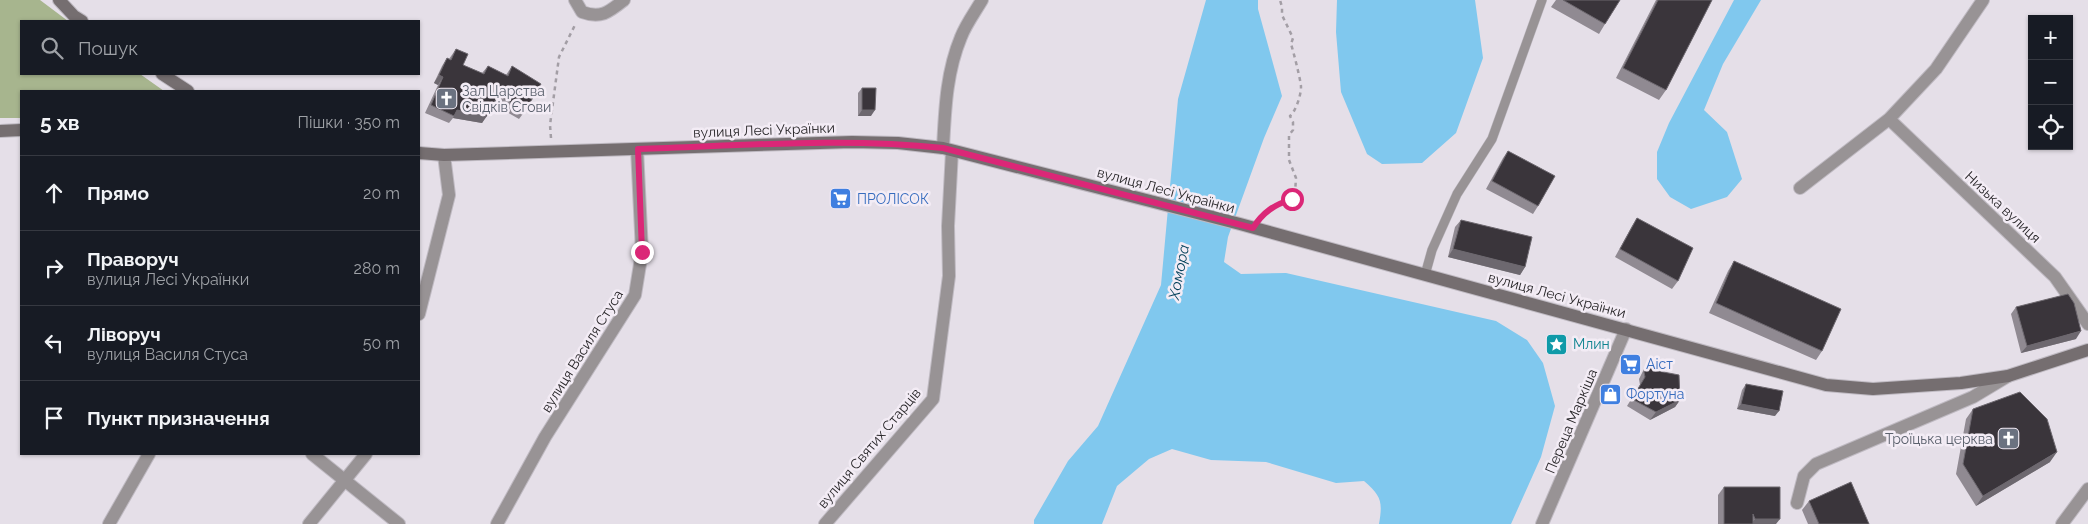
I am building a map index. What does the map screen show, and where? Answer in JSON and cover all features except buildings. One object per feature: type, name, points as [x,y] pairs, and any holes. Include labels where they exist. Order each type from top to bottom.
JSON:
[{"type":"main road","points":[[59,0],[80,20]]},
{"type":"main road","points":[[164,75],[186,90]]},
{"type":"main road","points":[[0,131],[20,130]]},
{"type":"main road","name":"вулиця Лесі Українки","points":[[420,153],[444,155],[852,142],[898,143],[947,149],[1152,201],[1826,385],[1873,390],[1961,383],[2008,376],[2088,350]]},
{"type":"street","points":[[575,0],[582,12],[599,15],[612,9],[624,0]]},
{"type":"street","name":"вулиця Святих Старців","points":[[825,524],[933,399],[949,276],[945,103],[950,71],[961,37],[982,0]]},
{"type":"street","points":[[1800,188],[1889,119],[1936,69],[1984,0]]},
{"type":"street","name":"Низька вулиця","points":[[1889,119],[2056,277],[2088,324]]},
{"type":"street","name":"вулиця Василя Стуса","points":[[497,524],[546,437],[635,295],[642,252],[638,149]]},
{"type":"street","points":[[420,310],[449,195],[444,155]]},
{"type":"street","name":"Переца Маркіша","points":[[1542,524],[1626,329]]},
{"type":"street","name":"вулиця Лесі Українки","points":[[1797,503],[1804,476],[1816,464],[1973,396],[2008,376]]},
{"type":"street","points":[[109,524],[148,455]]},
{"type":"street","points":[[313,455],[399,524]]},
{"type":"street","points":[[309,524],[365,455]]},
{"type":"street","points":[[2062,524],[2088,489]]},
{"type":"lane","points":[[1425,274],[1432,250],[1457,194],[1492,139],[1542,0]]},
{"type":"path","points":[[1253,228],[1260,217],[1270,208],[1292,199],[1296,186],[1296,178],[1289,160],[1289,135],[1293,130],[1293,122],[1290,116],[1294,112],[1301,86],[1291,44],[1293,38],[1282,15],[1280,0]]},
{"type":"path","points":[[551,152],[550,125],[559,56],[582,12]]},
{"type":"green space","points":[[0,0],[40,0],[67,20],[20,20],[20,75],[141,75],[163,90],[20,90],[20,118],[0,118]]},
{"type":"water","name":"Хомора","points":[[1206,0],[1258,0],[1258,9],[1282,96],[1264,138],[1228,237],[1224,262],[1241,274],[1286,273],[1496,321],[1527,340],[1543,363],[1555,406],[1541,457],[1511,524],[1379,524],[1381,510],[1379,500],[1374,491],[1364,481],[1336,483],[1266,462],[1211,460],[1172,449],[1149,459],[1117,486],[1102,524],[1034,524],[1034,520],[1068,461],[1098,426],[1161,285],[1178,99]]},
{"type":"water","points":[[1337,0],[1475,0],[1483,58],[1456,133],[1422,163],[1382,164],[1367,154],[1341,92],[1336,32]]},
{"type":"water","points":[[1734,0],[1761,0],[1723,64],[1704,110],[1727,132],[1742,179],[1727,197],[1691,209],[1670,197],[1657,179],[1657,152],[1669,123]]},
{"type":"place","name":"Зал Царства Свідків Єгови","points":[[446,99]]},
{"type":"place","name":"ПРОЛІСОК","points":[[841,199]]},
{"type":"place","name":"Млин","points":[[1557,344]]},
{"type":"place","name":"Аіст","points":[[1630,364]]},
{"type":"place","name":"Фортуна","points":[[1610,394]]},
{"type":"place","name":"Троїцька церква","points":[[2009,439]]},
{"type":"route","points":[[642,252],[638,149],[852,142],[898,143],[943,148],[1253,228],[1260,217],[1270,208],[1292,199]]}]
